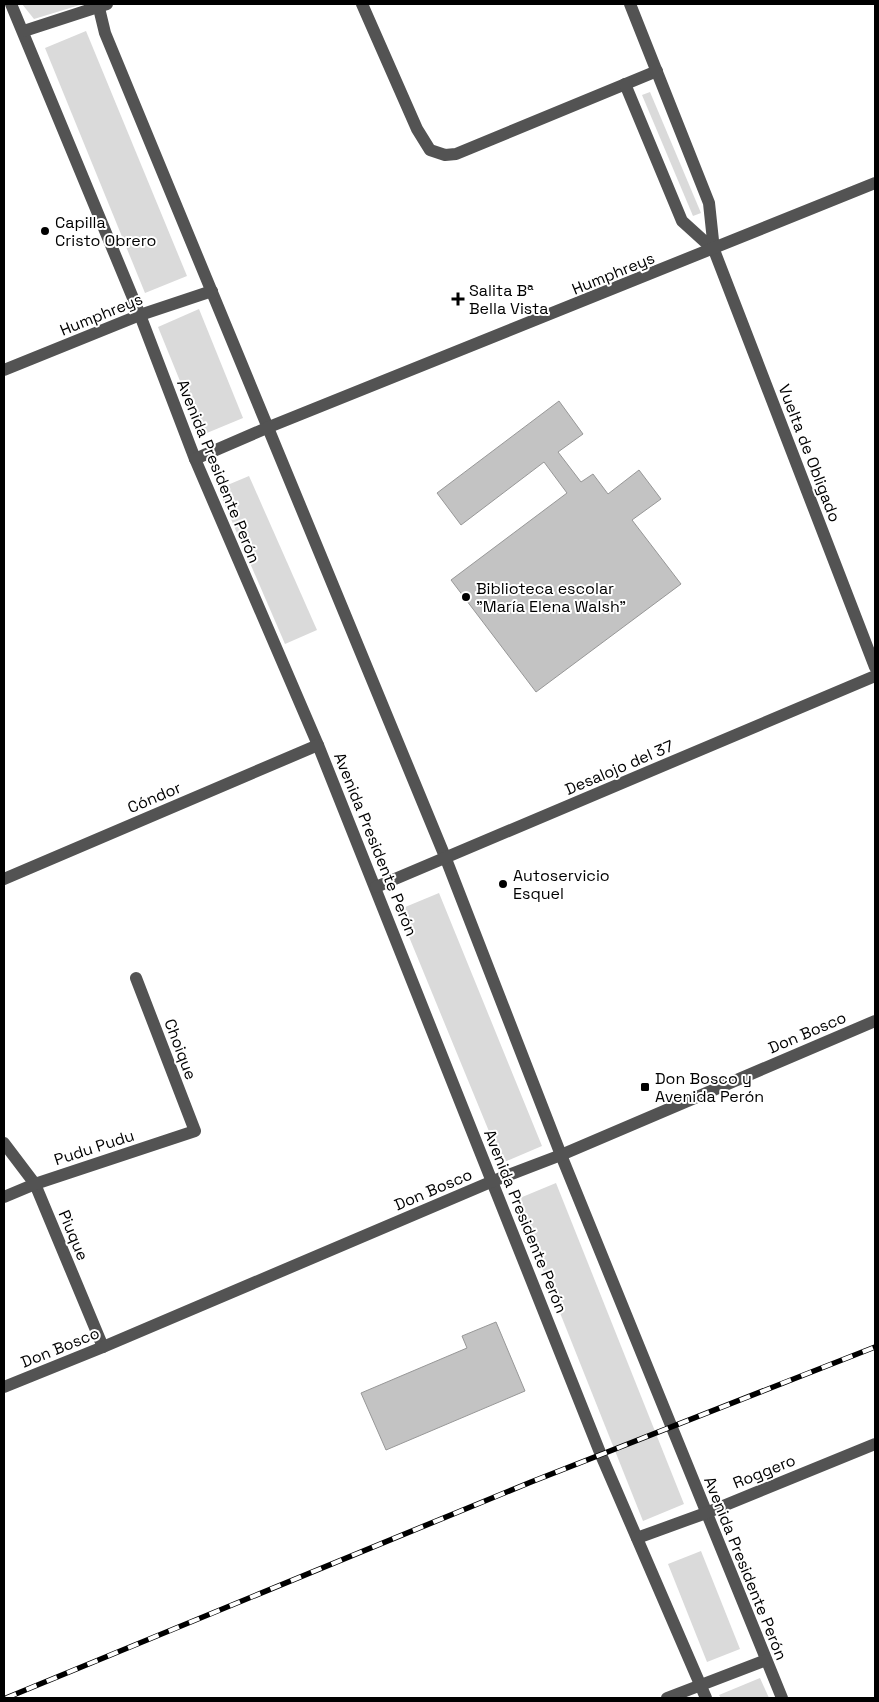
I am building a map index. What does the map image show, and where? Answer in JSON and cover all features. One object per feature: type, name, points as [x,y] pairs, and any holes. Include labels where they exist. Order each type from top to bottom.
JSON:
[{"type":"street","name":"Avenida Presidente Perón","points":[[12,4],[140,315],[195,459],[318,745],[376,887],[601,1455],[706,1698]]},
{"type":"street","points":[[362,4],[417,129],[430,150],[445,155],[456,154],[657,71]]},
{"type":"street","name":"Vuelta de Obligado","points":[[630,4],[709,203],[714,250],[875,667]]},
{"type":"street","name":"Avenida Presidente Perón","points":[[101,5],[105,33],[446,859],[560,1155],[782,1698]]},
{"type":"street","points":[[24,31],[101,5]]},
{"type":"street","name":"Vuelta de Obligado","points":[[625,84],[682,221],[714,250]]},
{"type":"street","name":"Humphreys","points":[[195,459],[269,427],[714,250],[875,183]]},
{"type":"street","name":"Humphreys","points":[[4,370],[140,315],[212,291]]},
{"type":"street","name":"Desalojo del 37","points":[[376,887],[875,676]]},
{"type":"street","name":"Cóndor","points":[[4,880],[318,745]]},
{"type":"street","name":"Choique","points":[[136,978],[195,1130]]},
{"type":"street","name":"Don Bosco","points":[[4,1387],[103,1348],[493,1181],[560,1155],[875,1021]]},
{"type":"street","name":"Pudu Pudu","points":[[4,1197],[35,1184],[195,1130]]},
{"type":"street","name":"Piuque","points":[[4,1142],[35,1184],[103,1348]]},
{"type":"street","name":"Roggero","points":[[637,1538],[706,1513],[875,1444]]},
{"type":"street","points":[[667,1698],[766,1660]]},
{"type":"shaded area","points":[[22,4],[83,4],[34,19]]},
{"type":"shaded area","points":[[86,31],[187,276],[145,293],[45,48]]},
{"type":"shaded area","points":[[650,92],[701,213],[693,216],[642,95]]},
{"type":"shaded area","points":[[199,309],[243,418],[202,435],[158,327]]},
{"type":"shaded area","points":[[249,476],[317,630],[285,644],[218,489]]},
{"type":"shaded area","points":[[439,893],[542,1146],[502,1163],[398,910]]},
{"type":"shaded area","points":[[556,1183],[684,1504],[643,1521],[515,1200]]},
{"type":"shaded area","points":[[701,1551],[740,1649],[707,1662],[668,1564]]},
{"type":"shaded area","points":[[760,1678],[769,1698],[721,1698],[719,1695]]},
{"type":"building","points":[[559,401],[583,434],[558,452],[581,482],[593,474],[608,494],[639,470],[661,499],[632,520],[681,584],[536,692],[451,580],[567,493],[544,462],[461,525],[437,493]]},
{"type":"building","points":[[496,1322],[525,1391],[386,1450],[361,1393],[467,1348],[462,1336]]},
{"type":"railway","points":[[6,1698],[531,1482],[875,1347]]},
{"type":"place","name":"Capilla Cristo Obrero","points":[[45,231]]},
{"type":"place","name":"Salita Bª Bella Vista","points":[[458,299]]},
{"type":"place","name":"Biblioteca escolar \"María Elena Walsh\"","points":[[466,597]]},
{"type":"place","name":"Autoservicio Esquel","points":[[503,884]]},
{"type":"place","name":"Don Bosco y Avenida Perón","points":[[645,1087]]}]
